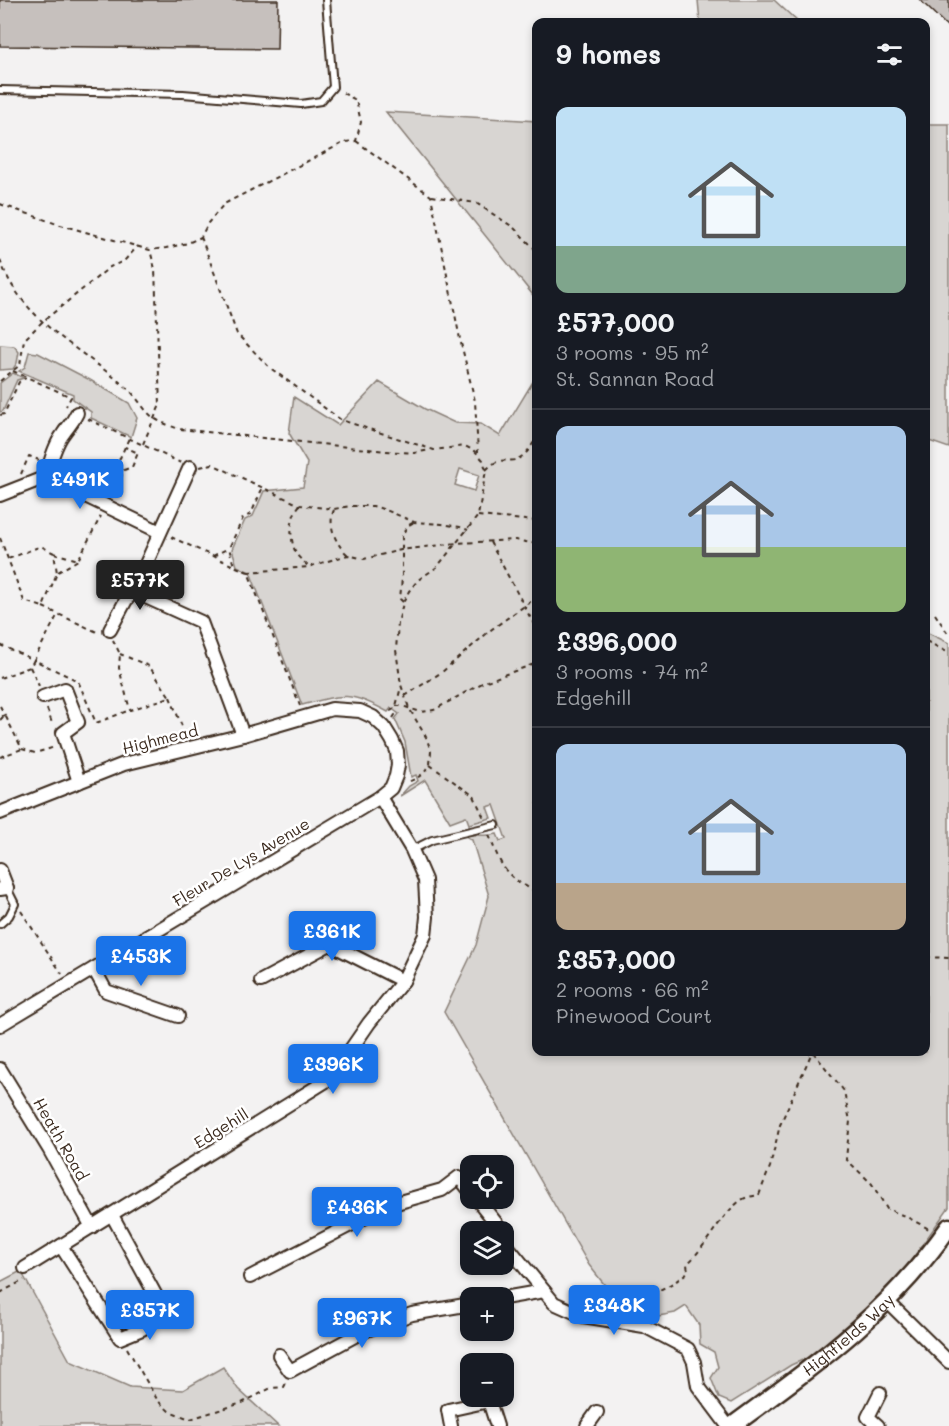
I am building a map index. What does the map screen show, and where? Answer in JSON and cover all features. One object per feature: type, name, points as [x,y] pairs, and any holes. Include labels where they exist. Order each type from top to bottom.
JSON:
[{"type":"main road","name":"Highfields Way","points":[[730,1426],[820,1361],[858,1330],[906,1282],[945,1232]]},
{"type":"street","points":[[46,477],[63,434],[71,426],[77,413]]},
{"type":"street","points":[[110,630],[126,600],[138,587],[141,575],[191,466]]},
{"type":"street","points":[[0,495],[46,477],[108,504],[160,532]]},
{"type":"street","points":[[138,587],[147,598],[201,622],[243,735]]},
{"type":"street","points":[[43,697],[64,689],[78,722],[63,733],[79,782]]},
{"type":"street","name":"Highmead","points":[[0,813],[124,764],[243,735],[332,709],[360,711],[384,727],[397,751],[398,765],[395,779]]},
{"type":"street","name":"Fleur De Lys Avenue","points":[[0,1025],[380,797],[391,788],[395,779]]},
{"type":"street","name":"Edgehill","points":[[27,1267],[331,1078],[369,1023],[403,981],[424,935],[428,917],[425,880],[411,849],[380,797]]},
{"type":"street","points":[[0,870],[3,889]]},
{"type":"street","points":[[261,981],[330,944],[403,981]]},
{"type":"street","points":[[94,969],[106,991],[178,1016]]},
{"type":"street","name":"Heath Road","points":[[0,1069],[50,1149],[92,1227]]},
{"type":"street","points":[[250,1277],[389,1205],[442,1190],[460,1178]]},
{"type":"street","points":[[485,1209],[494,1221]]},
{"type":"street","points":[[61,1246],[120,1338],[142,1329],[162,1307],[112,1215]]},
{"type":"street","points":[[514,1254],[554,1303],[582,1316],[644,1326],[688,1349],[694,1362],[698,1386],[730,1426]]},
{"type":"street","points":[[514,1296],[544,1290]]},
{"type":"street","points":[[888,1301],[949,1362]]},
{"type":"street","points":[[279,1354],[290,1371],[364,1331],[412,1314],[460,1306]]},
{"type":"street","points":[[878,1426],[868,1417],[880,1393]]},
{"type":"street","points":[[451,1426],[448,1410],[489,1401],[497,1426]]},
{"type":"street","points":[[587,1426],[597,1412]]},
{"type":"lane","points":[[0,90],[183,94],[301,104],[321,101],[333,87],[326,0]]},
{"type":"lane","points":[[411,849],[432,840],[496,825]]},
{"type":"lane","points":[[0,924],[9,916],[14,902],[3,889]]},
{"type":"path","points":[[333,87],[356,100],[361,122],[356,141]]},
{"type":"path","points":[[0,204],[57,224],[150,250],[188,243],[201,237],[207,223],[224,204],[345,142],[356,141],[431,196],[476,202],[513,227],[532,246]]},
{"type":"path","points":[[431,196],[475,401],[478,453]]},
{"type":"path","points":[[201,237],[237,334],[269,368],[341,420],[434,450]]},
{"type":"path","points":[[0,381],[20,365],[24,340],[42,322],[110,267],[124,261],[138,246]]},
{"type":"path","points":[[142,444],[160,405],[155,269],[150,250]]},
{"type":"path","points":[[0,260],[7,279],[27,308],[130,391],[153,418],[179,429],[414,453],[465,446],[478,453],[486,471],[478,516],[437,567],[418,580],[409,591],[398,622],[396,650],[401,685],[409,708],[426,737],[431,752],[430,765],[417,778],[407,783],[395,779]]},
{"type":"path","points":[[13,371],[71,397],[77,413],[129,438],[191,466],[212,464],[300,505],[334,509],[373,506],[414,522],[442,524],[468,530]]},
{"type":"path","points":[[0,416],[4,414],[19,382],[27,377]]},
{"type":"path","points":[[98,496],[112,463],[120,458],[129,438]]},
{"type":"path","points":[[486,471],[494,462],[523,457],[532,445]]},
{"type":"path","points":[[57,573],[78,560],[115,492],[124,470],[132,467],[138,453],[125,447]]},
{"type":"path","points":[[21,474],[29,456],[43,462]]},
{"type":"path","points":[[103,486],[115,492]]},
{"type":"path","points":[[213,556],[229,548],[243,518],[251,513],[262,489]]},
{"type":"path","points":[[300,505],[292,515],[293,541],[297,555],[309,567]]},
{"type":"path","points":[[334,509],[330,517],[340,549],[348,555],[364,559],[401,550],[457,543],[515,540],[532,543]]},
{"type":"path","points":[[478,516],[532,521]]},
{"type":"path","points":[[403,603],[400,599],[402,536],[407,526],[414,522]]},
{"type":"path","points":[[160,532],[248,572],[309,567],[348,555]]},
{"type":"path","points":[[0,538],[24,601],[43,607],[113,640],[120,654],[119,669],[130,710]]},
{"type":"path","points":[[490,542],[532,620]]},
{"type":"path","points":[[8,559],[41,546],[54,553],[78,560]]},
{"type":"path","points":[[229,548],[234,566]]},
{"type":"path","points":[[43,607],[57,573],[54,553]]},
{"type":"path","points":[[248,572],[301,709]]},
{"type":"path","points":[[405,696],[442,672],[492,629],[532,600]]},
{"type":"path","points":[[0,678],[30,667],[58,614]]},
{"type":"path","points":[[935,614],[949,635]]},
{"type":"path","points":[[97,632],[103,621],[116,618]]},
{"type":"path","points":[[930,643],[949,653]]},
{"type":"path","points":[[0,645],[78,681],[96,723],[170,697]]},
{"type":"path","points":[[120,654],[149,666],[170,697],[192,748]]},
{"type":"path","points":[[396,706],[421,712],[434,710],[484,682],[532,665]]},
{"type":"path","points":[[30,667],[53,726]]},
{"type":"path","points":[[390,721],[395,715],[391,711],[396,706],[401,685]]},
{"type":"path","points":[[0,706],[22,749]]},
{"type":"path","points":[[0,719],[5,715]]},
{"type":"path","points":[[0,757],[22,749],[35,753],[60,745]]},
{"type":"path","points":[[430,765],[474,796],[502,868],[519,883],[532,890]]},
{"type":"path","points":[[14,902],[68,984]]},
{"type":"path","points":[[930,957],[949,958]]},
{"type":"path","points":[[607,1302],[632,1302],[644,1293],[656,1292],[675,1282],[688,1272],[687,1264],[697,1255],[708,1236],[742,1199],[759,1195],[770,1167],[780,1125],[810,1056]]},
{"type":"path","points":[[815,1056],[844,1091],[850,1121],[846,1159],[872,1184],[887,1209],[945,1232]]},
{"type":"path","points":[[0,1293],[23,1282],[30,1273],[27,1267]]},
{"type":"path","points":[[120,1338],[158,1401],[169,1411],[190,1419],[242,1403],[271,1388],[284,1387],[290,1371]]},
{"type":"path","points":[[189,1426],[190,1419]]},
{"type":"shaded area","points":[[698,0],[774,0],[794,18],[700,18]]},
{"type":"shaded area","points":[[386,112],[532,121],[532,294]]},
{"type":"shaded area","points":[[930,124],[949,124],[949,448],[930,441]]},
{"type":"shaded area","points":[[0,345],[14,346],[19,352],[13,369],[0,370]]},
{"type":"shaded area","points":[[29,352],[38,353],[129,403],[137,418],[131,437],[91,418],[91,412],[73,399],[73,394],[19,371],[25,367]]},
{"type":"shaded area","points":[[13,373],[24,378],[17,380],[3,411],[0,412],[0,383]]},
{"type":"shaded area","points":[[379,382],[425,409],[455,423],[481,424],[500,436],[532,383],[532,1056],[930,1056],[930,634],[949,643],[949,1207],[903,1272],[870,1308],[816,1354],[791,1365],[731,1403],[719,1398],[711,1378],[718,1367],[714,1352],[700,1344],[699,1325],[686,1306],[675,1313],[653,1317],[622,1307],[589,1265],[444,1012],[476,945],[489,896],[472,840],[464,835],[497,834],[500,841],[506,839],[494,805],[487,807],[491,818],[469,824],[466,816],[450,822],[425,780],[400,796],[409,786],[418,781],[416,775],[411,777],[405,742],[395,719],[399,714],[391,708],[388,712],[364,700],[346,696],[327,698],[302,705],[250,572],[237,566],[232,549],[245,520],[253,516],[264,491],[303,487],[307,463],[289,433],[294,397],[338,425]],"holes":[[[460,469],[479,475],[474,491],[455,485]]]},
{"type":"shaded area","points":[[21,1271],[70,1361],[130,1387],[183,1390],[223,1367],[238,1389],[278,1426],[0,1426],[0,1282]]},
{"type":"building","points":[[0,0],[278,0],[277,49],[0,46]]},
{"type":"building","points":[[920,0],[949,0],[949,28]]}]
